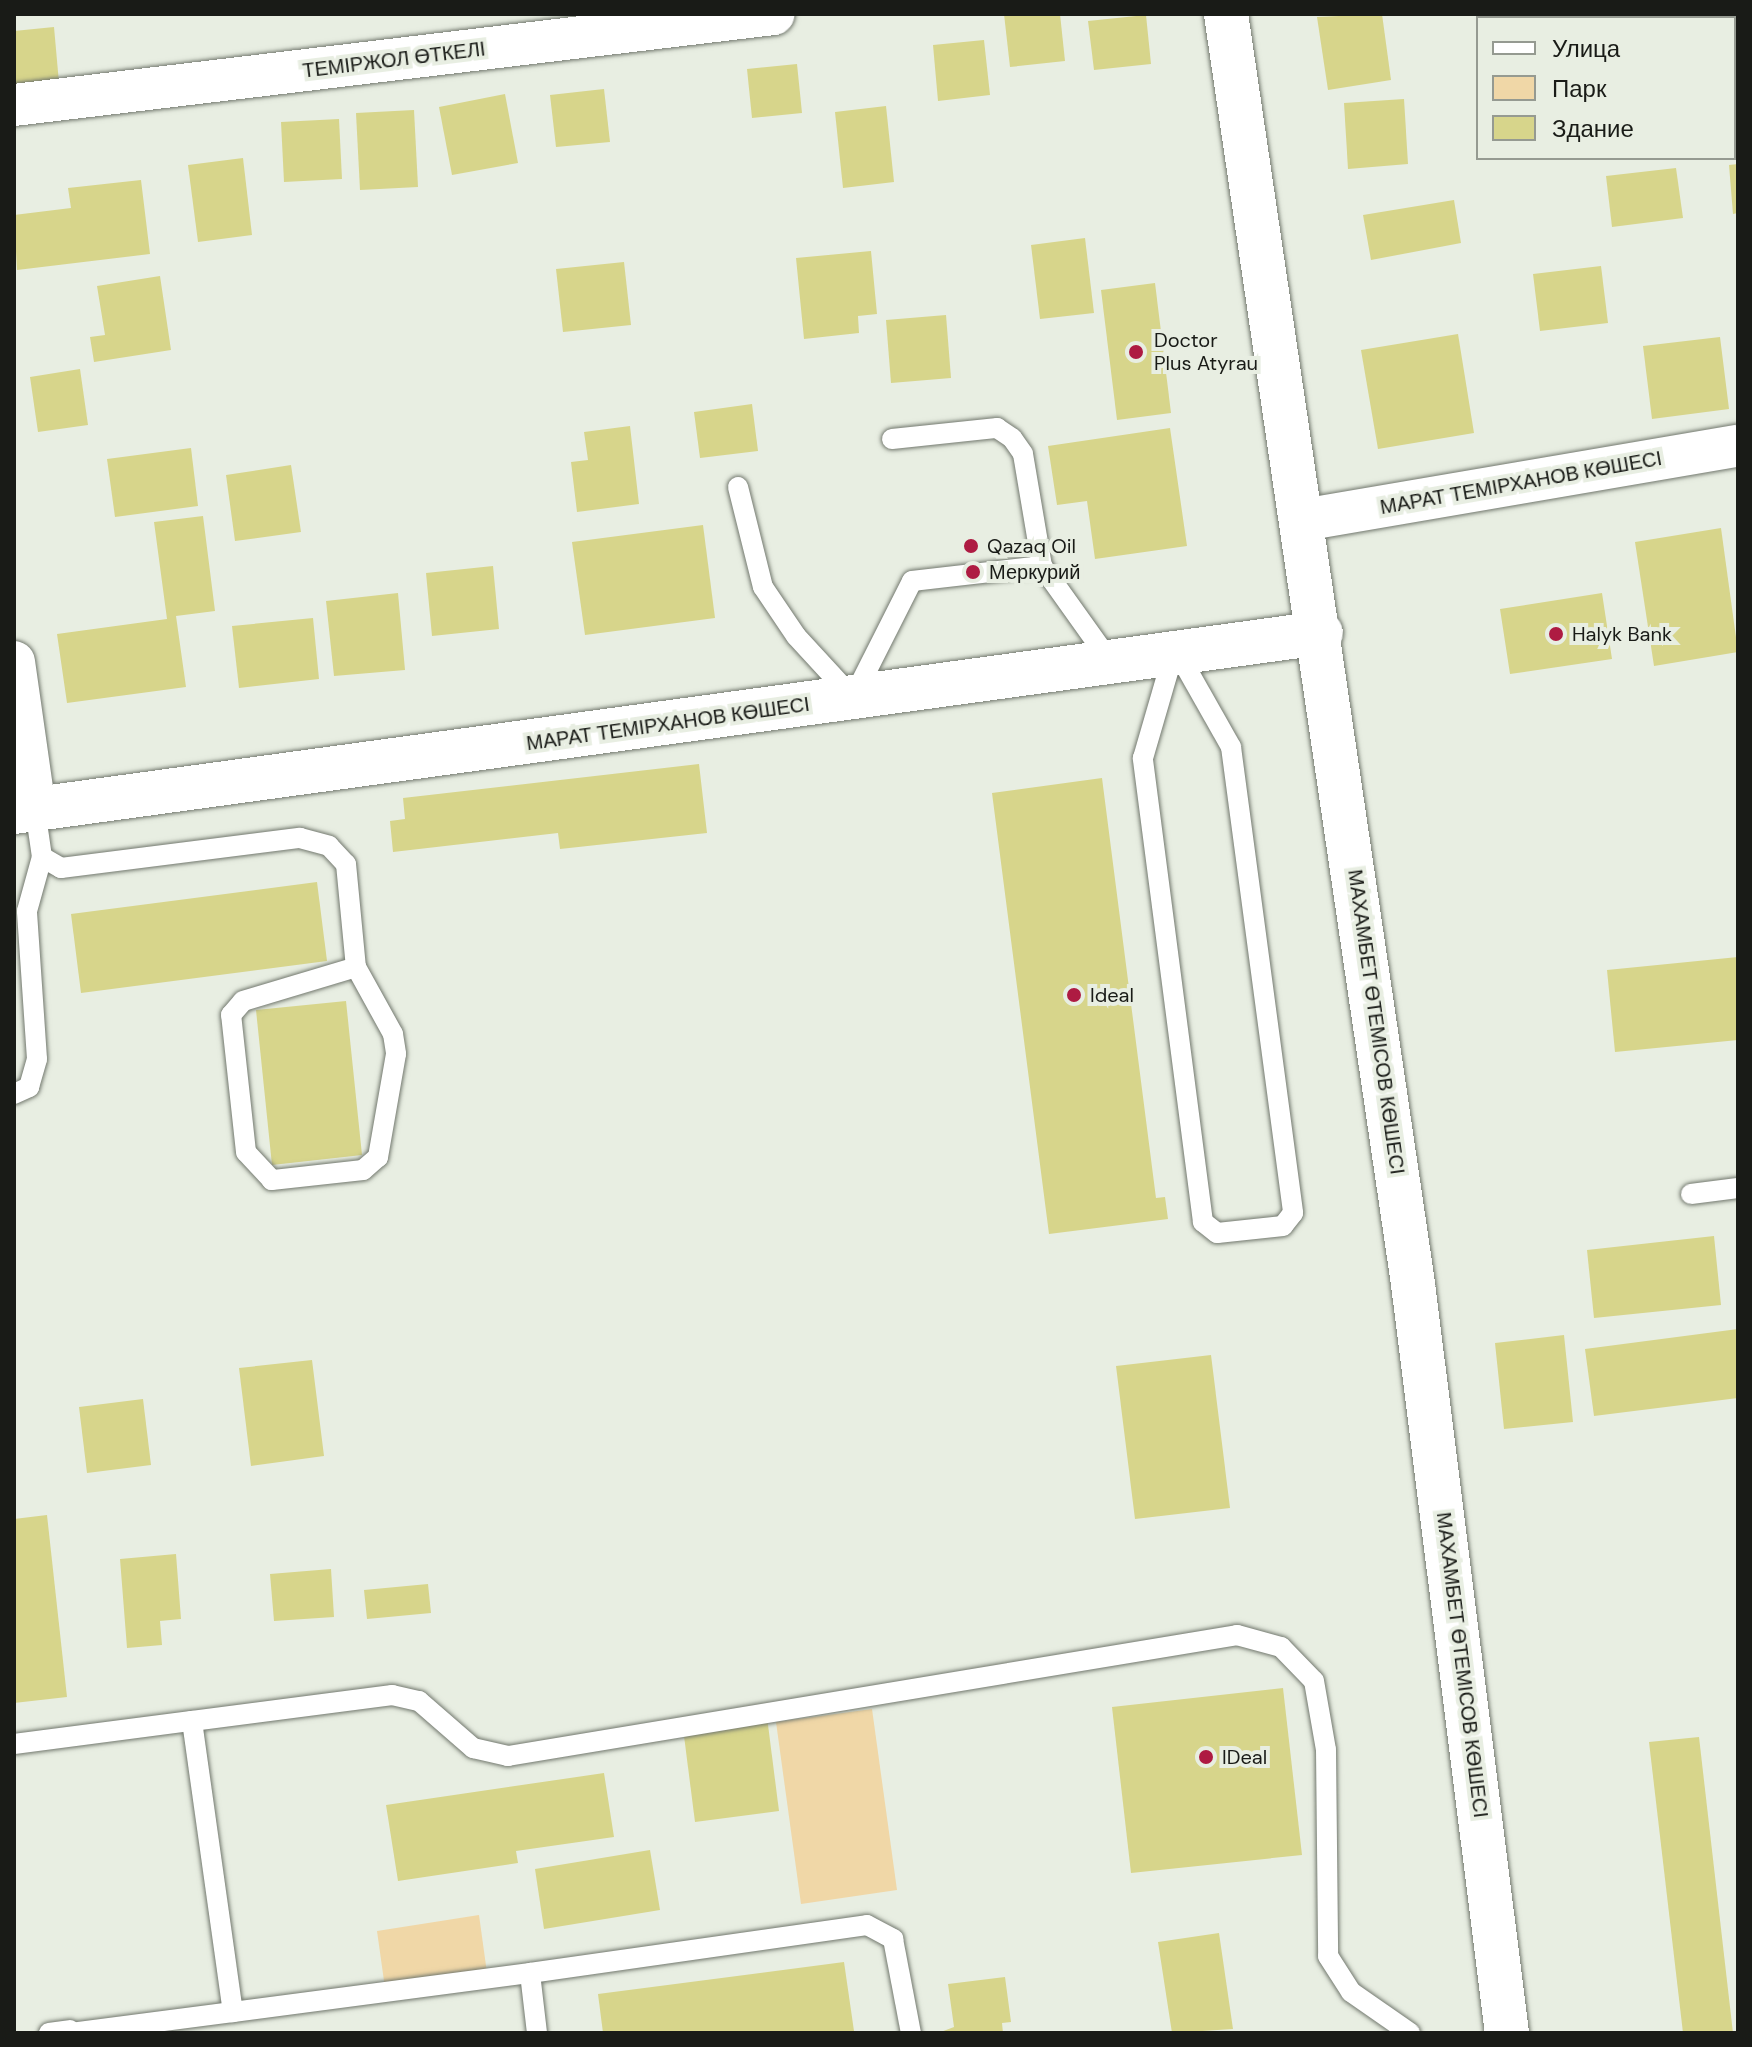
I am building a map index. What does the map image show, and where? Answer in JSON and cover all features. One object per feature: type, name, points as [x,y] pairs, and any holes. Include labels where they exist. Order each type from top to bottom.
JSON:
[{"type":"main road","name":"МАХАМБЕТ ӨТЕМІСОВ КӨШЕСІ","points":[[1226,14],[1321,633],[1507,2033]]},
{"type":"main road","name":"МАРАТ ТЕМІРХАНОВ КӨШЕСІ","points":[[24,811],[853,698],[1175,648],[1321,633]]},
{"type":"street","name":"ТЕМІРЖОЛ ӨТКЕЛІ","points":[[14,105],[774,14]]},
{"type":"street","name":"МАРАТ ТЕМІРХАНОВ КӨШЕСІ","points":[[1303,520],[1738,446]]},
{"type":"street","points":[[14,662],[24,811]]},
{"type":"lane","points":[[892,439],[997,428],[1012,438],[1023,454],[1042,566],[1109,660]]},
{"type":"lane","points":[[738,487],[763,587],[796,636],[853,698],[912,581],[1042,566]]},
{"type":"lane","points":[[1175,648],[1231,747],[1293,1213],[1283,1226],[1217,1233],[1203,1222],[1143,758],[1175,648]]},
{"type":"lane","points":[[14,1094],[29,1087],[37,1059],[27,911],[42,857],[24,811]]},
{"type":"lane","points":[[42,857],[61,868],[300,838],[329,846],[346,864],[356,967],[393,1034],[396,1054],[378,1157],[363,1170],[272,1180],[246,1152],[231,1015],[243,1001],[356,967]]},
{"type":"lane","points":[[1691,1194],[1738,1188]]},
{"type":"lane","points":[[14,1744],[392,1695],[419,1701],[473,1748],[508,1756],[1237,1635],[1281,1647],[1314,1681],[1326,1750],[1328,1956],[1351,1992],[1410,2033]]},
{"type":"lane","points":[[192,1721],[233,2012]]},
{"type":"lane","points":[[49,2033],[530,1973],[867,1925],[893,1939],[911,2033]]},
{"type":"lane","points":[[530,1973],[537,2033]]},
{"type":"green space","points":[[872,1709],[897,1890],[801,1904],[776,1722]]},
{"type":"green space","points":[[479,1915],[487,1973],[385,1988],[377,1931]]},
{"type":"building","points":[[1004,14],[1060,14],[1065,61],[1010,67]]},
{"type":"building","points":[[1382,14],[1391,80],[1328,90],[1317,17]]},
{"type":"building","points":[[1724,14],[1738,14],[1738,59],[1736,16]]},
{"type":"building","points":[[1146,15],[1151,64],[1094,70],[1088,21]]},
{"type":"building","points":[[54,27],[59,83],[14,87],[14,31]]},
{"type":"building","points":[[984,40],[990,95],[938,101],[933,45]]},
{"type":"building","points":[[797,64],[802,113],[752,118],[747,69]]},
{"type":"building","points":[[604,89],[610,142],[556,147],[550,95]]},
{"type":"building","points":[[505,94],[518,163],[452,175],[439,107]]},
{"type":"building","points":[[1404,99],[1408,164],[1348,169],[1344,103]]},
{"type":"building","points":[[886,106],[894,182],[843,188],[835,112]]},
{"type":"building","points":[[414,110],[418,187],[360,190],[356,113]]},
{"type":"building","points":[[339,119],[342,179],[284,182],[281,122]]},
{"type":"building","points":[[243,158],[252,235],[198,242],[188,165]]},
{"type":"building","points":[[1738,164],[1738,213],[1733,214],[1729,165]]},
{"type":"building","points":[[1676,168],[1683,218],[1612,227],[1606,176]]},
{"type":"building","points":[[141,180],[150,254],[17,270],[14,215],[71,208],[68,188]]},
{"type":"building","points":[[1454,200],[1461,243],[1371,260],[1363,215]]},
{"type":"building","points":[[1085,238],[1094,313],[1040,319],[1031,245]]},
{"type":"building","points":[[871,251],[877,314],[858,316],[859,333],[804,339],[796,258]]},
{"type":"building","points":[[624,262],[631,325],[563,332],[556,269]]},
{"type":"building","points":[[1601,266],[1608,323],[1540,331],[1533,274]]},
{"type":"building","points":[[160,276],[171,350],[94,362],[90,337],[105,335],[97,286]]},
{"type":"building","name":"Doctor Plus Atyrau","points":[[1155,283],[1171,413],[1117,420],[1101,290]]},
{"type":"building","points":[[946,315],[951,378],[891,383],[886,320]]},
{"type":"building","points":[[1458,334],[1474,433],[1378,449],[1361,350]]},
{"type":"building","points":[[1720,337],[1729,409],[1652,419],[1643,346]]},
{"type":"building","points":[[80,369],[88,425],[38,432],[30,377]]},
{"type":"building","points":[[752,404],[758,451],[700,458],[694,412]]},
{"type":"building","points":[[630,426],[639,504],[577,512],[571,462],[588,460],[584,432]]},
{"type":"building","points":[[1170,428],[1187,546],[1095,559],[1087,501],[1057,505],[1048,446]]},
{"type":"building","points":[[191,448],[198,506],[115,517],[107,459]]},
{"type":"building","points":[[291,465],[301,532],[235,541],[226,475]]},
{"type":"building","points":[[203,516],[215,611],[176,616],[186,687],[67,703],[57,634],[167,619],[154,522]]},
{"type":"building","points":[[703,525],[715,618],[585,635],[572,542]]},
{"type":"building","points":[[1721,528],[1738,652],[1654,666],[1635,542]]},
{"type":"building","points":[[493,566],[499,629],[432,636],[426,573]]},
{"type":"building","points":[[398,593],[405,670],[334,676],[326,601]]},
{"type":"building","name":"Halyk Bank","points":[[1602,593],[1612,659],[1510,674],[1500,609]]},
{"type":"building","points":[[313,618],[319,679],[239,688],[232,626]]},
{"type":"building","points":[[699,764],[707,833],[560,849],[558,833],[393,852],[390,821],[405,819],[403,798]]},
{"type":"building","name":"Ideal","points":[[1102,778],[1156,1198],[1165,1197],[1168,1219],[1049,1234],[992,793]]},
{"type":"building","points":[[317,882],[327,961],[81,993],[71,914]]},
{"type":"building","points":[[1738,957],[1738,1040],[1615,1052],[1607,970]]},
{"type":"building","points":[[346,1001],[362,1155],[272,1165],[256,1010]]},
{"type":"building","points":[[1714,1236],[1721,1305],[1594,1318],[1587,1250]]},
{"type":"building","points":[[1738,1329],[1738,1398],[1594,1416],[1585,1349]]},
{"type":"building","points":[[1564,1335],[1573,1422],[1504,1429],[1495,1343]]},
{"type":"building","points":[[1211,1355],[1230,1508],[1135,1519],[1116,1366]]},
{"type":"building","points":[[312,1360],[324,1456],[251,1466],[239,1368]]},
{"type":"building","points":[[143,1399],[151,1465],[87,1473],[79,1407]]},
{"type":"building","points":[[47,1515],[67,1697],[14,1703],[14,1519]]},
{"type":"building","points":[[176,1554],[181,1619],[160,1621],[162,1645],[127,1648],[120,1559]]},
{"type":"building","points":[[331,1569],[334,1617],[274,1621],[270,1574]]},
{"type":"building","points":[[428,1584],[431,1613],[367,1619],[364,1590]]},
{"type":"building","points":[[1283,1688],[1302,1855],[1131,1873],[1112,1707]]},
{"type":"building","points":[[767,1717],[779,1811],[695,1822],[683,1728]]},
{"type":"building","points":[[1699,1737],[1733,2033],[1683,2033],[1649,1742]]},
{"type":"building","points":[[604,1773],[614,1837],[516,1851],[518,1863],[398,1881],[386,1805]]},
{"type":"building","points":[[650,1850],[660,1910],[544,1929],[535,1869]]},
{"type":"building","points":[[1219,1933],[1233,2029],[1172,2033],[1158,1942]]},
{"type":"building","points":[[844,1962],[854,2031],[603,2033],[598,1994]]},
{"type":"building","points":[[1005,1977],[1011,2022],[1002,2023],[1003,2033],[938,2033],[954,2027],[948,1984]]},
{"type":"place","name":"Doctor Plus Atyrau","points":[[1136,352]]},
{"type":"place","name":"Qazaq Oil","points":[[971,546]]},
{"type":"place","name":"Меркурий","points":[[973,572]]},
{"type":"place","name":"Halyk Bank","points":[[1556,634]]},
{"type":"place","name":"Ideal","points":[[1074,995]]},
{"type":"place","name":"IDeal","points":[[1206,1757]]}]
